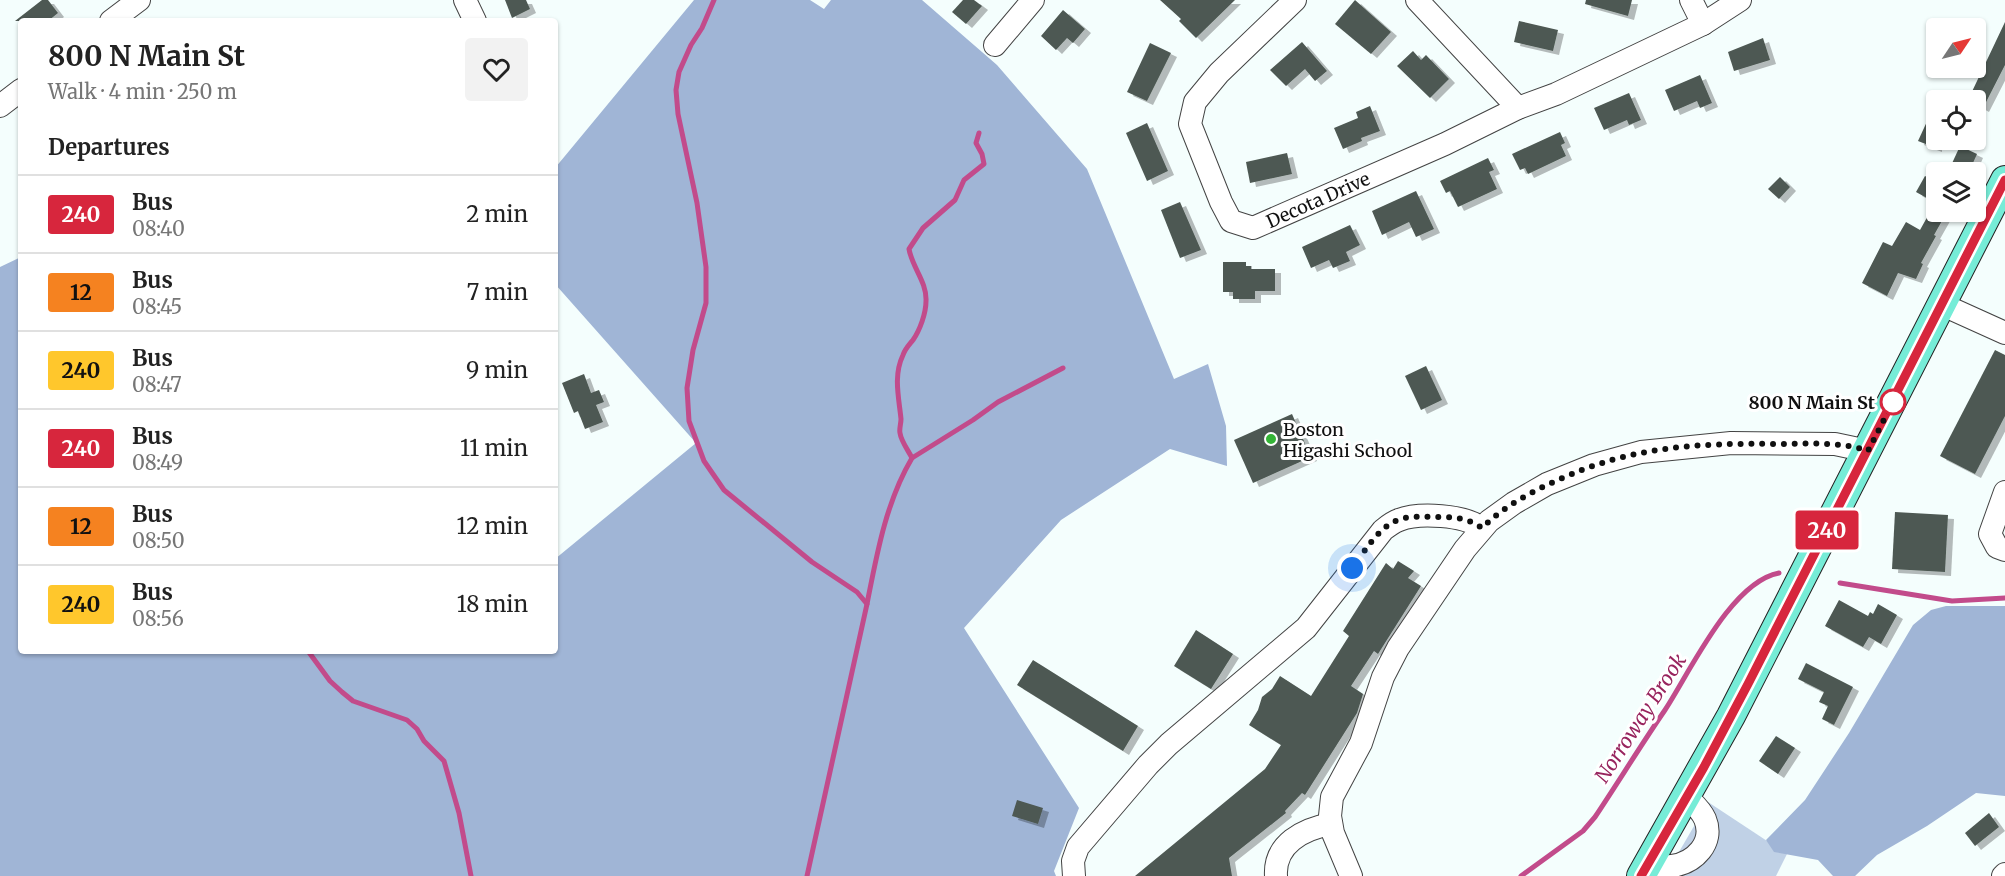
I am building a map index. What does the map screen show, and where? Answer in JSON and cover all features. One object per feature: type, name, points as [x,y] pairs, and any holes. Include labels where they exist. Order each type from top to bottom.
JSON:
[{"type":"main road","points":[[1644,870],[1744,692],[2005,180]]},
{"type":"street","points":[[115,18],[138,0]]},
{"type":"street","points":[[465,0],[474,18]]},
{"type":"street","points":[[994,45],[1033,0]]},
{"type":"street","name":"Decota Drive","points":[[1295,0],[1219,73],[1195,102],[1190,124],[1221,202],[1231,221],[1253,228],[1445,144],[1518,108],[1556,94],[1703,24],[1740,0]]},
{"type":"street","points":[[1417,0],[1518,108]]},
{"type":"street","points":[[1690,0],[1703,24]]},
{"type":"street","points":[[0,106],[18,92]]},
{"type":"street","points":[[1943,304],[2005,333]]},
{"type":"street","points":[[1351,876],[1339,850],[1331,824],[1332,797],[1361,743],[1383,677],[1393,656],[1465,549],[1482,528],[1514,503],[1547,484],[1594,465],[1641,452],[1671,447],[1731,443],[1835,444],[1868,451]]},
{"type":"street","points":[[2005,492],[1990,534],[1997,547],[2005,550]]},
{"type":"street","points":[[1074,876],[1072,861],[1078,847],[1148,765],[1169,744],[1306,628],[1383,530],[1398,520],[1412,517],[1458,517],[1469,520],[1482,528]]},
{"type":"street","points":[[1644,870],[1686,863],[1694,858],[1703,846],[1708,834],[1707,823],[1700,810],[1687,797]]},
{"type":"street","points":[[1275,876],[1279,856],[1289,842],[1313,828],[1331,824]]},
{"type":"shaded area","points":[[694,0],[810,0],[824,9],[831,0],[922,0],[997,65],[1087,169],[1174,379],[1208,364],[1226,426],[1227,466],[1170,449],[1061,520],[964,628],[1079,808],[1054,871],[1056,876],[0,876],[0,267],[18,258],[18,654],[558,654],[558,557],[696,443],[558,287],[558,164]]},
{"type":"shaded area","points":[[1946,606],[2005,606],[2005,796],[1976,793],[1927,826],[1877,855],[1855,876],[1833,876],[1818,860],[1774,852],[1766,840],[1805,800],[1849,733],[1913,625],[1931,610]]},
{"type":"shaded area","points":[[1708,802],[1787,854],[1776,876],[1665,876]]},
{"type":"building","points":[[42,0],[48,0],[58,13],[52,18],[19,18]]},
{"type":"building","points":[[505,0],[526,0],[530,9],[512,18]]},
{"type":"building","points":[[963,0],[974,0],[982,6],[966,24],[952,12]]},
{"type":"building","points":[[1160,0],[1235,0],[1196,38],[1179,21],[1181,19]]},
{"type":"building","points":[[1355,0],[1391,32],[1371,54],[1335,24]]},
{"type":"building","points":[[1586,0],[1632,0],[1628,16],[1585,4]]},
{"type":"building","points":[[1063,10],[1085,29],[1073,43],[1067,38],[1056,50],[1041,36]]},
{"type":"building","points":[[1519,21],[1558,30],[1553,51],[1514,42]]},
{"type":"building","points":[[2005,22],[2005,65],[1986,102],[1986,90],[1973,90],[1978,78],[1986,78],[1986,62]]},
{"type":"building","points":[[1763,38],[1770,60],[1734,71],[1728,52]]},
{"type":"building","points":[[1302,42],[1327,71],[1315,81],[1305,69],[1286,86],[1270,70]]},
{"type":"building","points":[[1150,43],[1171,53],[1147,101],[1127,92]]},
{"type":"building","points":[[1413,51],[1421,60],[1426,55],[1449,79],[1430,98],[1397,66]]},
{"type":"building","points":[[1700,75],[1712,103],[1700,108],[1697,101],[1674,111],[1665,90]]},
{"type":"building","points":[[1629,93],[1641,120],[1629,125],[1627,120],[1604,130],[1594,108]]},
{"type":"building","points":[[1370,106],[1380,131],[1361,138],[1362,141],[1343,149],[1334,128],[1358,118],[1356,112]]},
{"type":"building","points":[[1147,123],[1168,171],[1147,181],[1126,133]]},
{"type":"building","points":[[1926,124],[1926,144],[1918,141]]},
{"type":"building","points":[[1560,132],[1565,143],[1561,145],[1566,156],[1528,174],[1525,168],[1520,170],[1512,154]]},
{"type":"building","points":[[1958,150],[1968,150],[1977,154],[1973,162],[1953,162]]},
{"type":"building","points":[[1287,153],[1292,174],[1250,183],[1246,162]]},
{"type":"building","points":[[1488,158],[1494,170],[1489,172],[1497,189],[1458,207],[1450,191],[1446,193],[1440,181]]},
{"type":"building","points":[[1925,176],[1926,177],[1926,198],[1916,192]]},
{"type":"building","points":[[1780,177],[1790,187],[1779,199],[1768,189]]},
{"type":"building","points":[[1416,191],[1434,229],[1416,237],[1409,222],[1382,235],[1372,211]]},
{"type":"building","points":[[1180,202],[1201,250],[1180,258],[1161,210]]},
{"type":"building","points":[[1926,219],[1926,222],[1941,222],[1921,263],[1923,264],[1916,279],[1898,273],[1887,296],[1862,283],[1883,242],[1892,246],[1906,222],[1920,230]]},
{"type":"building","points":[[1350,225],[1360,245],[1346,252],[1350,261],[1333,268],[1329,260],[1311,268],[1302,247]]},
{"type":"building","points":[[1223,262],[1246,262],[1246,266],[1251,266],[1251,269],[1275,269],[1275,291],[1255,291],[1255,299],[1233,299],[1233,292],[1223,292]]},
{"type":"building","points":[[1995,350],[2005,355],[2005,416],[1975,474],[1940,456]]},
{"type":"building","points":[[1426,366],[1442,400],[1421,410],[1405,376]]},
{"type":"building","points":[[584,374],[591,393],[599,390],[604,402],[596,405],[603,422],[585,429],[578,411],[574,413],[562,383]]},
{"type":"building","points":[[1292,414],[1311,457],[1253,483],[1234,440]]},
{"type":"building","points":[[1895,512],[1948,515],[1945,572],[1892,569]]},
{"type":"building","points":[[1398,561],[1414,571],[1408,578],[1421,586],[1378,654],[1374,651],[1351,686],[1363,694],[1357,713],[1305,795],[1302,793],[1285,811],[1286,813],[1229,858],[1232,876],[1135,876],[1265,769],[1281,745],[1249,725],[1258,710],[1262,697],[1272,689],[1280,676],[1311,696],[1349,636],[1343,631],[1386,563],[1393,569]]},
{"type":"building","points":[[1839,600],[1868,616],[1870,612],[1873,614],[1878,604],[1897,615],[1881,644],[1869,637],[1863,647],[1825,626]]},
{"type":"building","points":[[1196,630],[1233,654],[1211,689],[1174,666]]},
{"type":"building","points":[[1033,660],[1138,726],[1123,751],[1017,685]]},
{"type":"building","points":[[1806,663],[1853,687],[1834,725],[1822,719],[1828,706],[1819,702],[1824,692],[1798,679]]},
{"type":"building","points":[[1776,736],[1795,748],[1778,774],[1759,761]]},
{"type":"building","points":[[1017,800],[1043,808],[1038,824],[1012,816]]},
{"type":"building","points":[[1989,813],[1999,827],[1975,846],[1965,833]]},
{"type":"waterway","points":[[714,0],[679,72],[676,90],[678,114],[697,203],[706,267],[706,303],[693,350],[687,388],[689,421],[704,461],[724,490],[812,562],[857,592],[867,604],[807,876]]},
{"type":"waterway","points":[[867,604],[889,510],[912,458],[900,433],[897,379],[904,353],[916,336],[922,321],[926,294],[909,249],[923,228],[955,200],[964,180],[984,164],[976,143],[979,133]]},
{"type":"waterway","points":[[912,458],[998,402],[1063,368]]},
{"type":"waterway","name":"Norroway Brook","points":[[1521,876],[1583,831],[1595,817],[1728,610],[1744,593],[1761,580],[1779,573]]},
{"type":"waterway","name":"Norroway Brook","points":[[1840,583],[1952,601],[2005,598]]},
{"type":"waterway","points":[[310,654],[330,681],[353,701],[407,720],[444,761],[459,813],[471,876]]},
{"type":"bus line","name":"240","points":[[1641,876],[1704,767],[1748,684],[2005,180]]},
{"type":"place","name":"800 N Main St","points":[[1893,402]]},
{"type":"place","name":"Boston Higashi School","points":[[1271,439]]},
{"type":"route","points":[[1352,568],[1379,533],[1398,520],[1412,517],[1458,517],[1469,520],[1482,528],[1514,503],[1547,484],[1582,469],[1630,454],[1665,448],[1731,443],[1835,444],[1868,451],[1893,402]]}]
